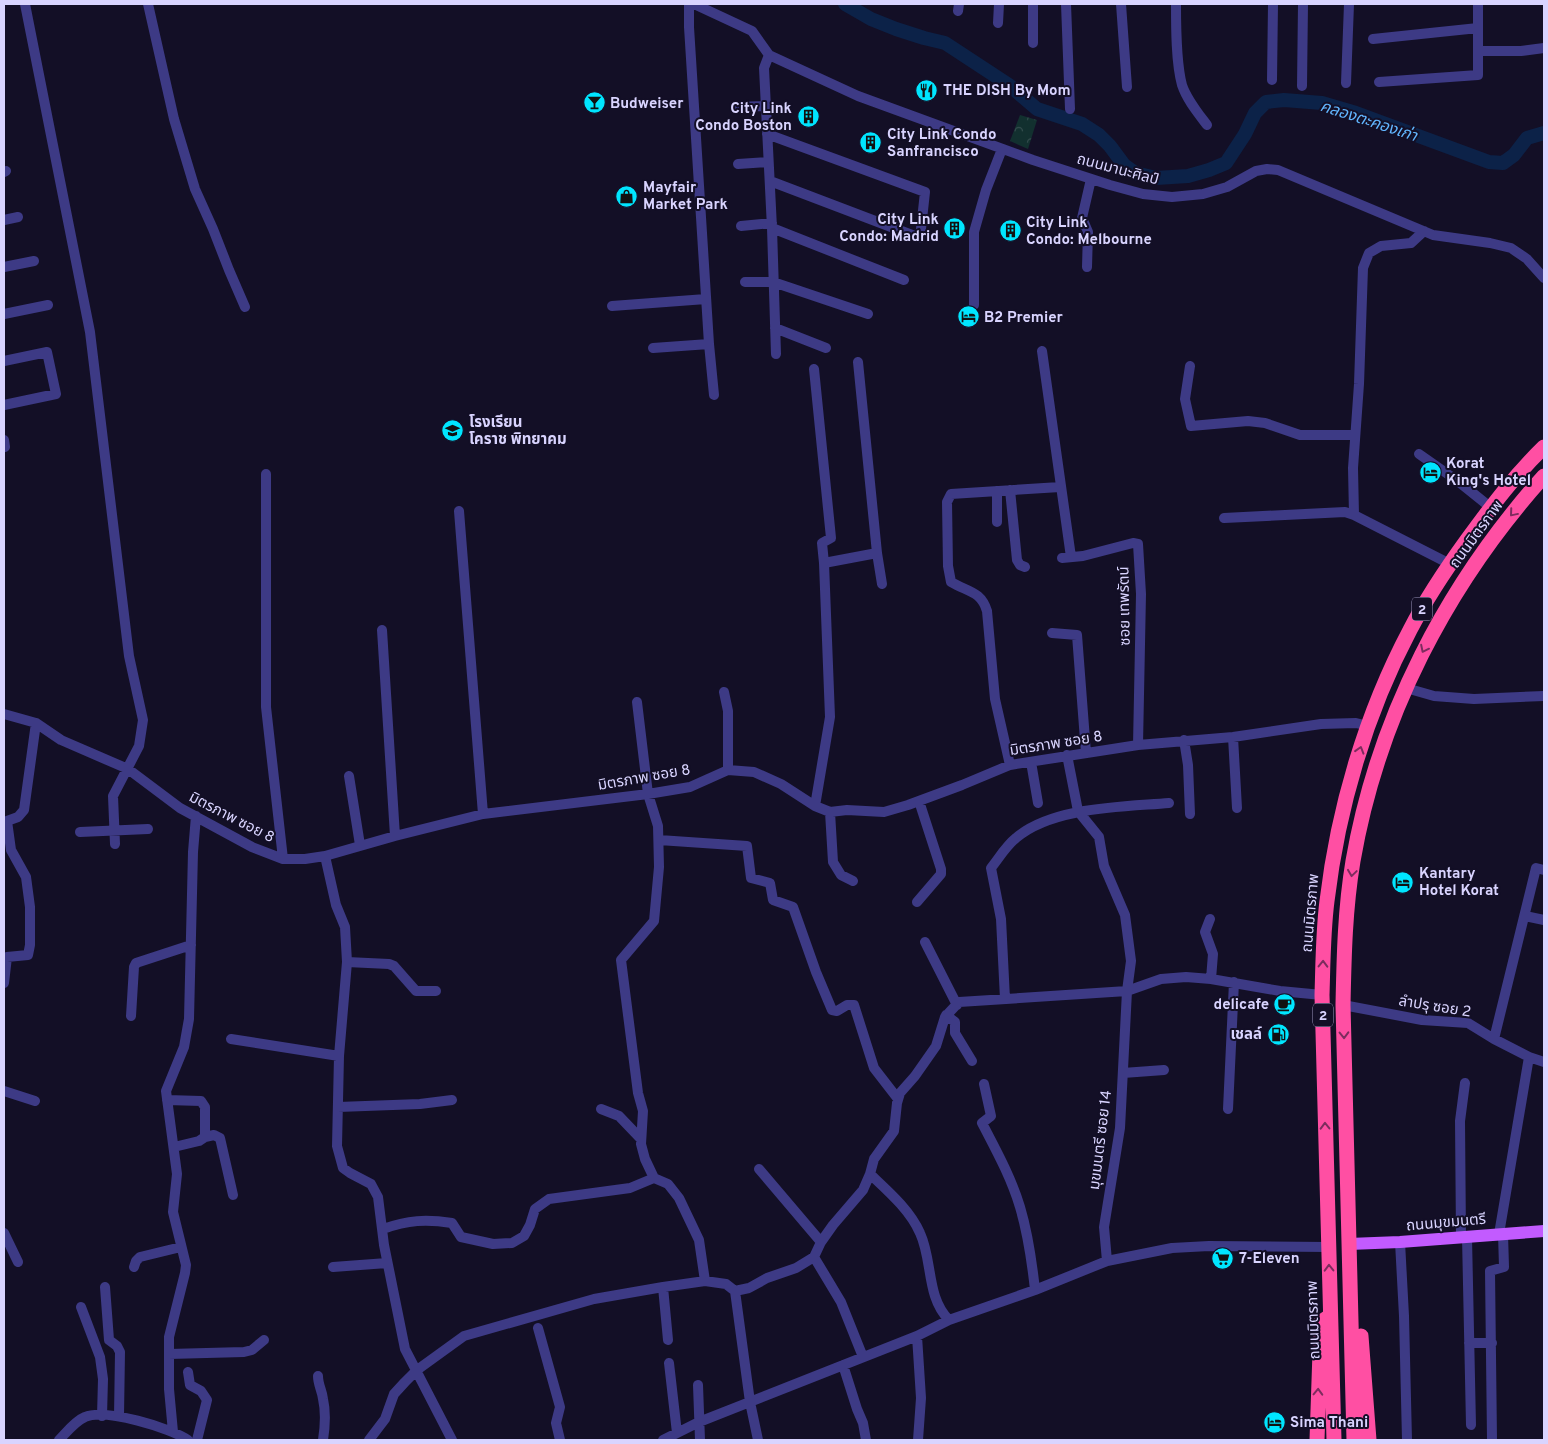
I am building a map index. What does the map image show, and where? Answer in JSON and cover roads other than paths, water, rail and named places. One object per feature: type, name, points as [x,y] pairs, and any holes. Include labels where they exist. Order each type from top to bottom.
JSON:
[{"type":"highway","name":"ถนนมิตรภาพ","points":[[1334,1440],[1322,996],[1326,901],[1334,855],[1347,797],[1368,726],[1387,677],[1410,630],[1450,564],[1490,508],[1544,447]]},
{"type":"highway","name":"ถนนมิตรภาพ","points":[[1354,1440],[1343,1004],[1344,942],[1353,860],[1378,760],[1406,688],[1429,640],[1465,578],[1505,522],[1544,476]]},
{"type":"highway","points":[[1317,1440],[1321,1322],[1330,1317]]},
{"type":"highway","points":[[1351,1317],[1360,1322],[1369,1440]]},
{"type":"main road","name":"ถนนมุขมนตรี","points":[[1350,1244],[1464,1238],[1544,1231]]},
{"type":"street","points":[[25,4],[90,332],[129,656],[143,720],[139,746],[113,796],[115,844]]},
{"type":"street","points":[[148,4],[174,119],[195,189],[214,229],[245,307]]},
{"type":"street","points":[[689,4],[706,299],[714,395]]},
{"type":"street","name":"ถนนมานะศิลป์","points":[[694,4],[752,31],[769,55],[858,96],[1002,149],[1091,179],[1143,194],[1172,197],[1203,194],[1227,187],[1256,171],[1278,170],[1432,235],[1490,243],[1511,248],[1527,258],[1544,278]]},
{"type":"street","points":[[998,23],[1000,4]]},
{"type":"street","points":[[1033,4],[1033,43]]},
{"type":"street","points":[[1066,4],[1070,109]]},
{"type":"street","points":[[1121,4],[1126,87]]},
{"type":"street","points":[[1176,4],[1182,85],[1188,99],[1207,125]]},
{"type":"street","points":[[1272,80],[1273,4]]},
{"type":"street","points":[[1302,86],[1303,4]]},
{"type":"street","points":[[1346,83],[1349,4]]},
{"type":"street","points":[[1379,82],[1478,75],[1478,4]]},
{"type":"street","points":[[1373,39],[1478,28]]},
{"type":"street","points":[[1478,51],[1521,51],[1544,48]]},
{"type":"street","points":[[769,55],[764,68],[776,354]]},
{"type":"street","points":[[735,107],[766,106]]},
{"type":"street","points":[[767,134],[925,192],[920,238],[770,181]]},
{"type":"street","points":[[974,305],[974,232],[986,190],[1002,149]]},
{"type":"street","points":[[738,164],[768,162]]},
{"type":"street","points":[[1087,267],[1088,232],[1082,218],[1091,179]]},
{"type":"street","points":[[4,220],[18,217]]},
{"type":"street","points":[[741,226],[772,226],[904,280]]},
{"type":"street","points":[[1354,515],[1353,468],[1359,384],[1363,268],[1369,252],[1381,246],[1411,243],[1424,231]]},
{"type":"street","points":[[4,267],[34,261]]},
{"type":"street","points":[[745,282],[773,282],[868,314]]},
{"type":"street","points":[[612,306],[706,299]]},
{"type":"street","points":[[4,314],[48,305]]},
{"type":"street","points":[[775,328],[826,348]]},
{"type":"street","points":[[653,348],[709,344]]},
{"type":"street","points":[[1010,765],[995,699],[987,611],[984,601],[979,595],[951,582],[948,566],[947,502],[951,494],[1060,487],[1042,351]]},
{"type":"street","points":[[4,361],[46,352],[56,394],[4,405]]},
{"type":"street","points":[[858,362],[877,553],[882,584]]},
{"type":"street","points":[[1190,366],[1185,399],[1191,426],[1248,421],[1265,423],[1300,434],[1355,435]]},
{"type":"street","points":[[814,369],[831,538],[822,543],[830,717],[815,806]]},
{"type":"street","points":[[1419,454],[1459,482],[1490,508]]},
{"type":"street","points":[[266,474],[266,706],[283,858]]},
{"type":"street","name":"ซอย เทพรัตน์","points":[[1060,487],[1067,557],[1083,556],[1133,543],[1138,544],[1141,594],[1138,745]]},
{"type":"street","points":[[1010,490],[1018,560],[1020,565],[1025,567]]},
{"type":"street","points":[[997,491],[997,522]]},
{"type":"street","points":[[459,510],[483,814]]},
{"type":"street","points":[[1224,518],[1345,512],[1450,564]]},
{"type":"street","points":[[824,563],[877,553]]},
{"type":"street","points":[[382,630],[395,836]]},
{"type":"street","points":[[1052,633],[1077,635],[1086,753]]},
{"type":"street","points":[[1406,688],[1434,696],[1474,699],[1544,696]]},
{"type":"street","points":[[724,692],[728,711],[728,770]]},
{"type":"street","points":[[637,702],[648,794],[658,826],[659,840],[659,867],[654,921],[621,960],[638,1093],[643,1111],[641,1140],[644,1159],[654,1178],[668,1184],[679,1198],[700,1240],[705,1281]]},
{"type":"street","name":"มิตรภาพ ซอย 8","points":[[4,714],[36,723],[61,740],[128,769],[180,808],[252,847],[283,858],[305,859],[325,856],[483,814],[648,794],[690,787],[728,770],[754,772],[781,784],[815,806],[830,812],[847,810],[884,812],[919,801],[1010,765],[1138,745],[1233,737],[1321,724],[1356,723],[1368,726]]},
{"type":"street","points":[[4,983],[7,957],[28,955],[30,945],[30,907],[26,877],[11,850],[8,821],[18,817],[24,810],[36,723]]},
{"type":"street","points":[[1233,737],[1237,808]]},
{"type":"street","points":[[1184,740],[1188,765],[1190,814]]},
{"type":"street","points":[[1067,755],[1078,811]]},
{"type":"street","points":[[1031,762],[1038,803]]},
{"type":"street","points":[[349,776],[360,846]]},
{"type":"street","points":[[917,902],[941,874],[919,801]]},
{"type":"street","points":[[1005,998],[1001,919],[991,868],[1016,838],[1042,822],[1078,811],[1169,803]]},
{"type":"street","name":"มุขมนตรี ซอย 14","points":[[1078,811],[1099,837],[1104,866],[1126,915],[1131,961],[1127,991],[1120,1128],[1104,1227],[1107,1261]]},
{"type":"street","points":[[830,812],[833,862],[841,875],[853,881]]},
{"type":"street","points":[[173,1432],[169,1390],[169,1337],[186,1265],[172,1212],[177,1174],[166,1091],[184,1047],[189,1020],[193,852],[196,816]]},
{"type":"street","points":[[80,832],[148,829]]},
{"type":"street","points":[[659,840],[747,846],[751,878],[770,883],[773,900],[793,906],[816,972],[832,1010],[837,1011],[847,1005],[854,1005],[874,1068],[898,1099]]},
{"type":"street","points":[[325,856],[336,906],[345,927],[347,962],[339,1056],[337,1146],[343,1168],[350,1174],[371,1184],[378,1197],[387,1263],[405,1349],[452,1440]]},
{"type":"street","points":[[1494,1039],[1536,868],[1544,870]]},
{"type":"street","points":[[1525,916],[1544,920]]},
{"type":"street","points":[[1210,919],[1204,932],[1213,954],[1211,979]]},
{"type":"street","points":[[925,942],[957,1005]]},
{"type":"street","points":[[131,1016],[134,967],[136,963],[191,945]]},
{"type":"street","points":[[347,962],[389,964],[394,966],[416,991],[436,991]]},
{"type":"street","points":[[735,1291],[749,1288],[768,1278],[796,1268],[814,1256],[821,1242],[863,1190],[874,1159],[894,1131],[900,1093],[915,1076],[936,1046],[939,1032],[946,1016],[959,1002],[1127,991],[1161,979],[1186,977],[1234,982],[1280,991],[1322,996]]},
{"type":"street","points":[[1228,1109],[1234,982]]},
{"type":"street","name":"ลำปรุ ซอย 2","points":[[1343,1004],[1422,1020],[1468,1024],[1494,1039],[1544,1062]]},
{"type":"street","points":[[946,1016],[955,1022],[955,1033],[972,1061]]},
{"type":"street","points":[[231,1039],[339,1056]]},
{"type":"street","points":[[1492,1440],[1490,1271],[1504,1267],[1501,1234],[1530,1057]]},
{"type":"street","points":[[1122,1073],[1164,1070]]},
{"type":"street","points":[[1465,1083],[1460,1121],[1470,1343],[1471,1425]]},
{"type":"street","points":[[984,1084],[991,1116],[982,1123],[1007,1173],[1020,1207],[1036,1290]]},
{"type":"street","points":[[4,1092],[35,1101]]},
{"type":"street","points":[[167,1100],[201,1101],[204,1103],[205,1136]]},
{"type":"street","points":[[338,1107],[420,1104],[452,1100]]},
{"type":"street","points":[[601,1109],[619,1116],[641,1140]]},
{"type":"street","points":[[174,1147],[198,1141],[205,1136],[220,1138],[233,1195]]},
{"type":"street","points":[[759,1169],[821,1242]]},
{"type":"street","points":[[870,1174],[896,1200],[920,1232],[931,1276],[933,1294],[949,1320]]},
{"type":"street","points":[[383,1229],[404,1221],[440,1221],[452,1223],[461,1237],[493,1244],[512,1243],[524,1236],[535,1209],[549,1200],[630,1188],[654,1178]]},
{"type":"street","points":[[4,1233],[18,1262]]},
{"type":"street","points":[[1400,1242],[1407,1440]]},
{"type":"street","points":[[663,1440],[699,1422],[917,1336],[949,1320],[1036,1290],[1107,1261],[1172,1248],[1208,1246],[1328,1247]]},
{"type":"street","points":[[134,1267],[136,1261],[140,1258],[181,1247]]},
{"type":"street","points":[[814,1256],[841,1302],[863,1357]]},
{"type":"street","points":[[333,1267],[387,1263]]},
{"type":"street","points":[[368,1440],[385,1419],[394,1394],[417,1370],[464,1336],[594,1299],[705,1281],[726,1284],[735,1291],[750,1402],[758,1440]]},
{"type":"street","points":[[105,1287],[109,1340],[120,1352],[119,1416]]},
{"type":"street","points":[[663,1287],[668,1340]]},
{"type":"street","points":[[81,1307],[100,1357],[103,1379],[102,1416]]},
{"type":"street","points":[[538,1328],[560,1407],[556,1423],[560,1440]]},
{"type":"street","points":[[917,1336],[920,1398],[918,1440]]},
{"type":"street","points":[[169,1354],[244,1352],[252,1350],[264,1340]]},
{"type":"street","points":[[1470,1343],[1492,1343]]},
{"type":"street","points":[[670,1363],[677,1433]]},
{"type":"street","points":[[842,1365],[863,1423],[866,1440]]},
{"type":"street","points":[[188,1372],[190,1385],[201,1391],[207,1400],[197,1440]]},
{"type":"street","points":[[318,1376],[318,1384],[323,1398],[325,1428],[323,1440]]},
{"type":"street","points":[[698,1385],[700,1440]]},
{"type":"street","points":[[59,1440],[85,1416],[119,1416],[129,1418],[180,1434],[188,1440]]},
{"type":"waterway","name":"คลองตะคองเก่า","points":[[845,4],[871,19],[896,29],[945,43],[1009,85],[1037,109],[1082,124],[1099,135],[1124,165],[1135,173],[1156,178],[1188,176],[1226,163],[1245,134],[1255,113],[1266,102],[1284,100],[1322,103],[1356,113],[1489,162],[1503,163],[1514,155],[1527,138],[1544,133]]},
{"type":"place","name":"THE DISH By Mom","points":[[927,90]]},
{"type":"place","name":"Budweiser","points":[[594,103]]},
{"type":"place","name":"City Link Condo Boston","points":[[808,117]]},
{"type":"place","name":"City Link Condo Sanfrancisco","points":[[871,143]]},
{"type":"place","name":"Mayfair Market Park","points":[[627,196]]},
{"type":"place","name":"City Link Condo: Madrid","points":[[955,228]]},
{"type":"place","name":"City Link Condo: Melbourne","points":[[1010,231]]},
{"type":"place","name":"B2 Premier","points":[[968,317]]},
{"type":"place","name":"โรงเรียน โคราช พิทยาคม","points":[[453,431]]},
{"type":"place","name":"Korat King's Hotel","points":[[1430,472]]},
{"type":"place","name":"Kantary Hotel Korat","points":[[1403,882]]},
{"type":"place","name":"delicafe","points":[[1285,1004]]},
{"type":"place","name":"เชลล์","points":[[1278,1034]]},
{"type":"place","name":"7-Eleven","points":[[1223,1258]]},
{"type":"place","name":"Sima Thani","points":[[1274,1422]]}]
